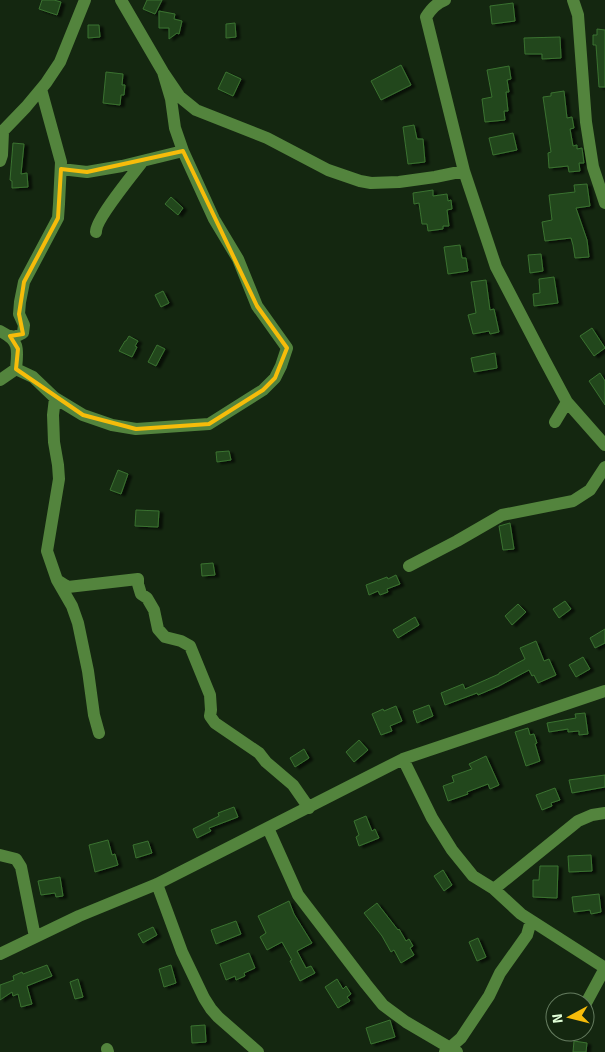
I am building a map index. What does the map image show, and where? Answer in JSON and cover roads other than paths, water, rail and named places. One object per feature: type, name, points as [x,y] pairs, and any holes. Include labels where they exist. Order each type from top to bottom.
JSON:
[{"type":"street","points":[[0,161],[2,155],[1,133],[41,89],[60,62],[85,0]]},
{"type":"street","points":[[121,0],[163,72],[180,97],[196,110],[267,138],[328,170],[360,181],[371,183],[399,182],[464,171]]},
{"type":"street","points":[[426,0],[426,17],[464,171],[496,267],[567,402],[605,445]]},
{"type":"street","points":[[426,17],[438,3],[445,0]]},
{"type":"street","points":[[573,0],[578,15],[586,122],[593,167],[605,203]]},
{"type":"street","points":[[16,369],[33,377],[55,398],[83,415],[112,425],[136,428],[209,424],[262,390],[275,378],[281,366],[287,348],[258,306],[238,259],[214,219],[183,152],[175,128],[171,99],[163,72]]},
{"type":"street","points":[[5,334],[15,337],[23,333],[24,325],[19,314],[24,282],[58,218],[61,162],[41,89]]},
{"type":"street","points":[[175,128],[178,120],[186,113],[196,110]]},
{"type":"street","points":[[61,169],[86,172],[183,152]]},
{"type":"street","points":[[96,232],[95,227],[144,161]]},
{"type":"street","points":[[0,380],[16,369],[18,349],[5,334]]},
{"type":"street","points":[[55,398],[53,414],[54,442],[59,479],[47,551],[57,580],[72,606],[78,623],[88,671],[94,715],[99,733]]},
{"type":"street","points":[[554,422],[567,402]]},
{"type":"street","points":[[409,566],[502,515],[573,501],[590,490],[605,467]]},
{"type":"street","points":[[57,580],[68,587],[138,579],[141,594],[147,598],[154,610],[158,629],[165,637],[181,641],[190,646],[210,696],[210,716],[214,724],[259,753],[266,762],[293,785],[308,808]]},
{"type":"street","points":[[0,954],[79,916],[158,884],[403,759],[605,691]]},
{"type":"street","points":[[403,759],[432,818],[452,850],[473,876],[494,889],[521,914],[605,968],[592,992]]},
{"type":"street","points":[[494,889],[578,821],[592,815],[605,813]]},
{"type":"street","points":[[268,828],[298,895],[366,984],[383,1004],[406,1022],[451,1051],[489,996],[500,973],[527,935],[532,921]]},
{"type":"street","points":[[0,854],[16,859],[21,867],[35,937]]},
{"type":"street","points":[[158,884],[182,952],[210,1009],[258,1052]]}]
